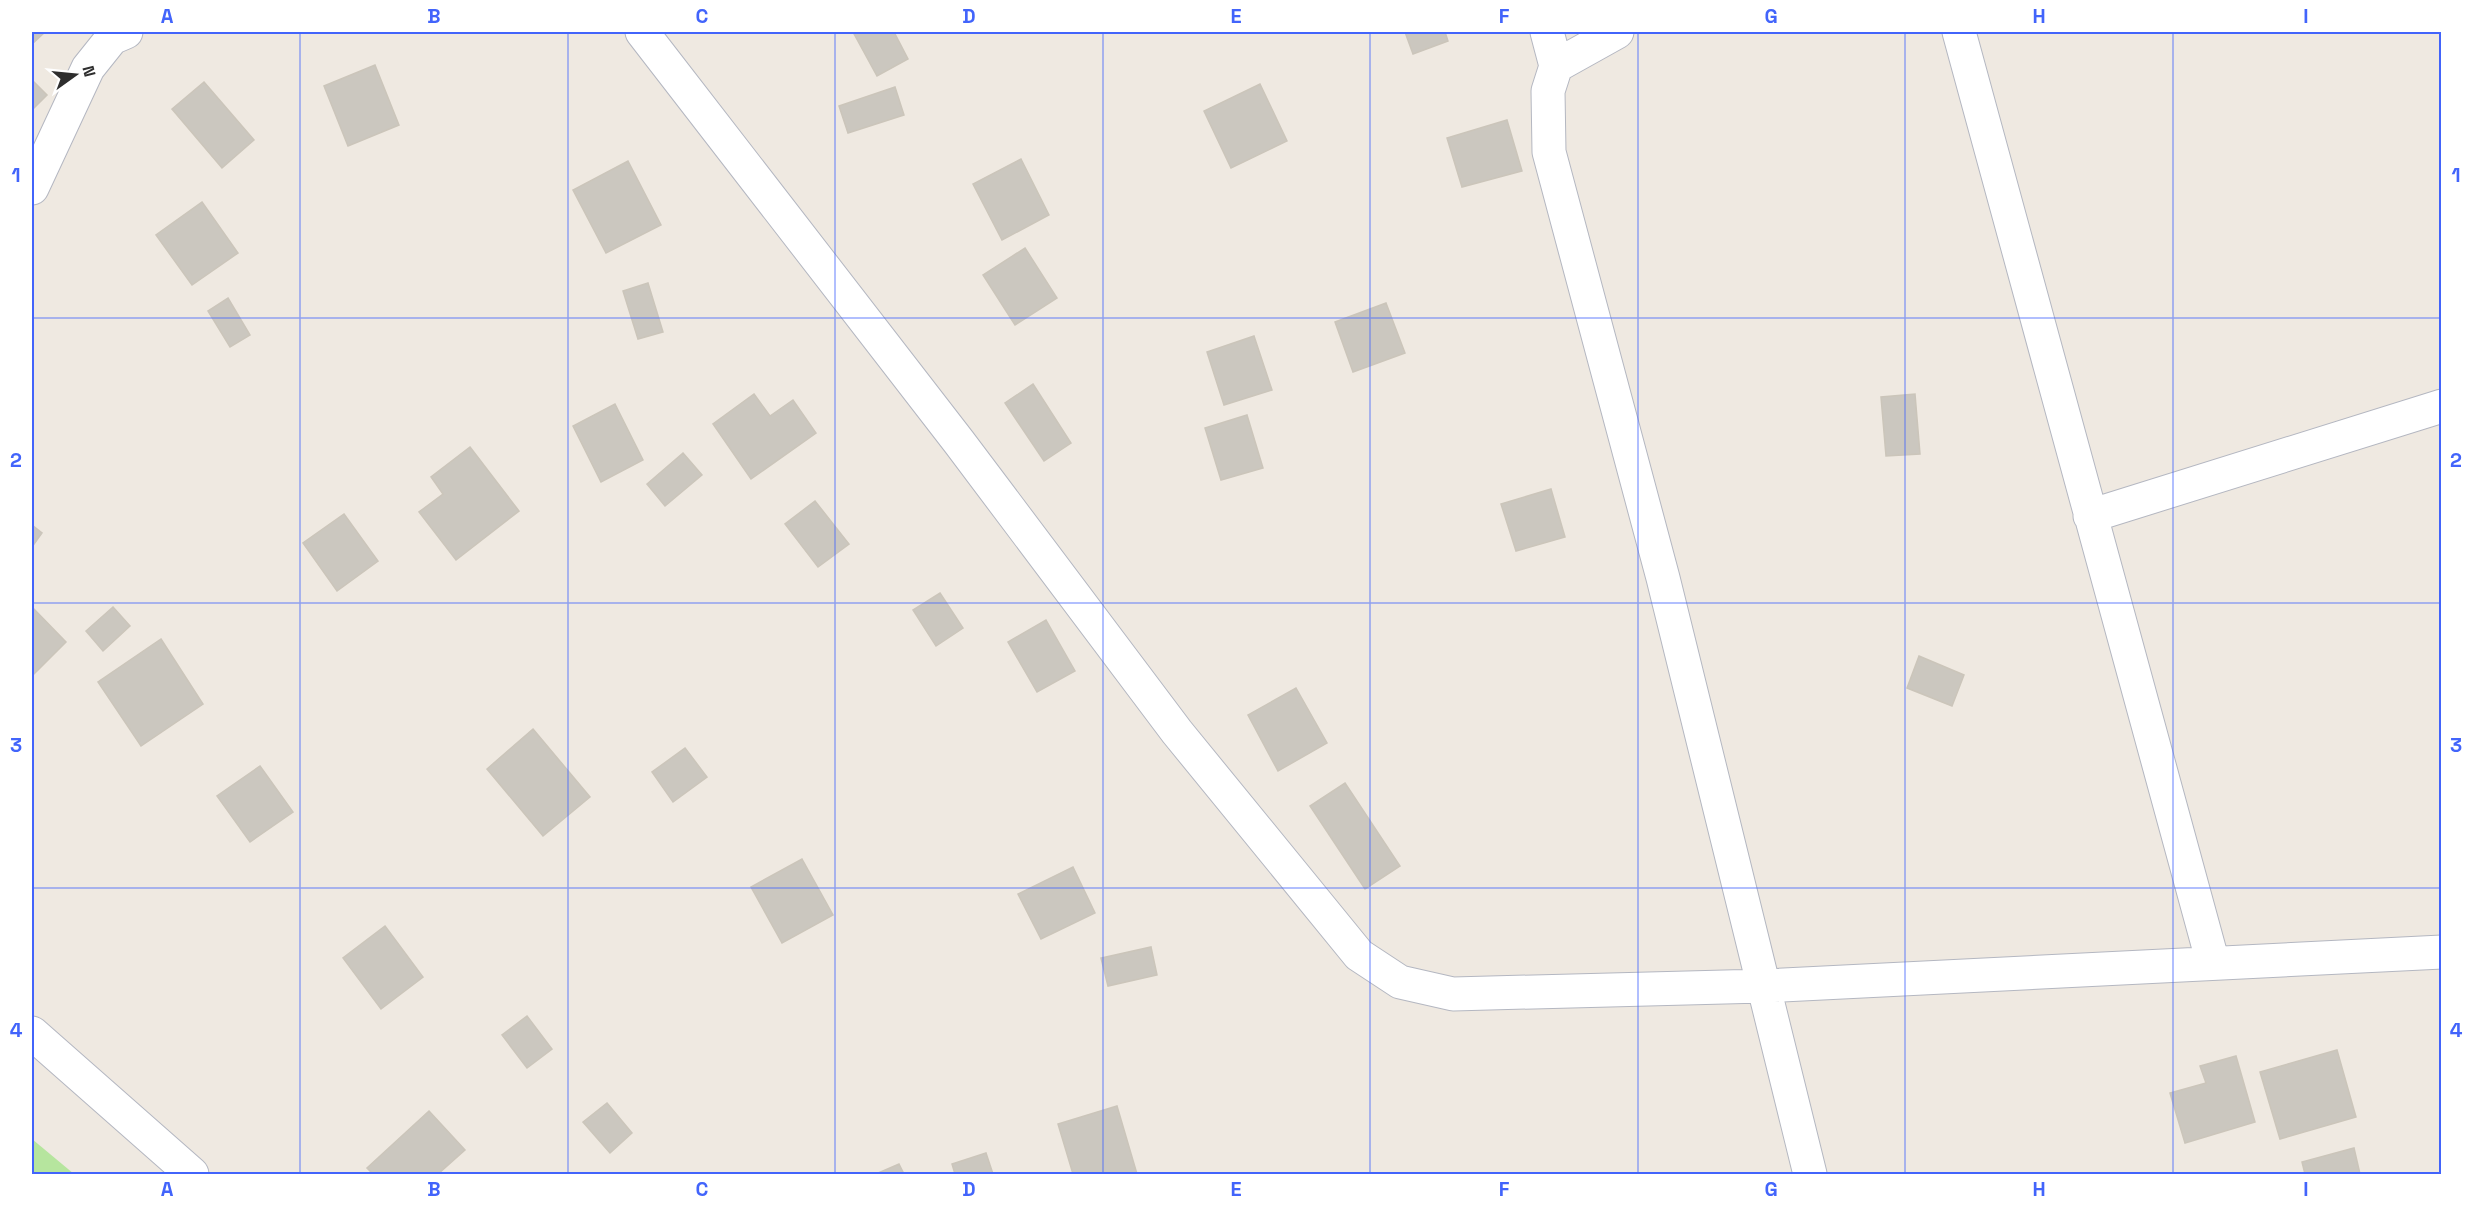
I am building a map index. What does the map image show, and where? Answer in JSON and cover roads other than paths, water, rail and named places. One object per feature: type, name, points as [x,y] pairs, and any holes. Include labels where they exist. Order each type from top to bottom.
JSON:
[{"type":"street","points":[[32,188],[88,68],[112,38],[126,32]]},
{"type":"street","points":[[642,32],[959,442],[1177,732],[1359,955],[1400,982],[1453,994],[1763,986],[2442,952]]},
{"type":"street","points":[[1547,32],[1556,66],[1548,91],[1549,152],[1660,567],[1810,1174]]},
{"type":"street","points":[[1556,66],[1617,32]]},
{"type":"street","points":[[1959,32],[2213,963]]},
{"type":"street","points":[[2090,516],[2442,406]]},
{"type":"street","points":[[32,1033],[192,1174]]}]
